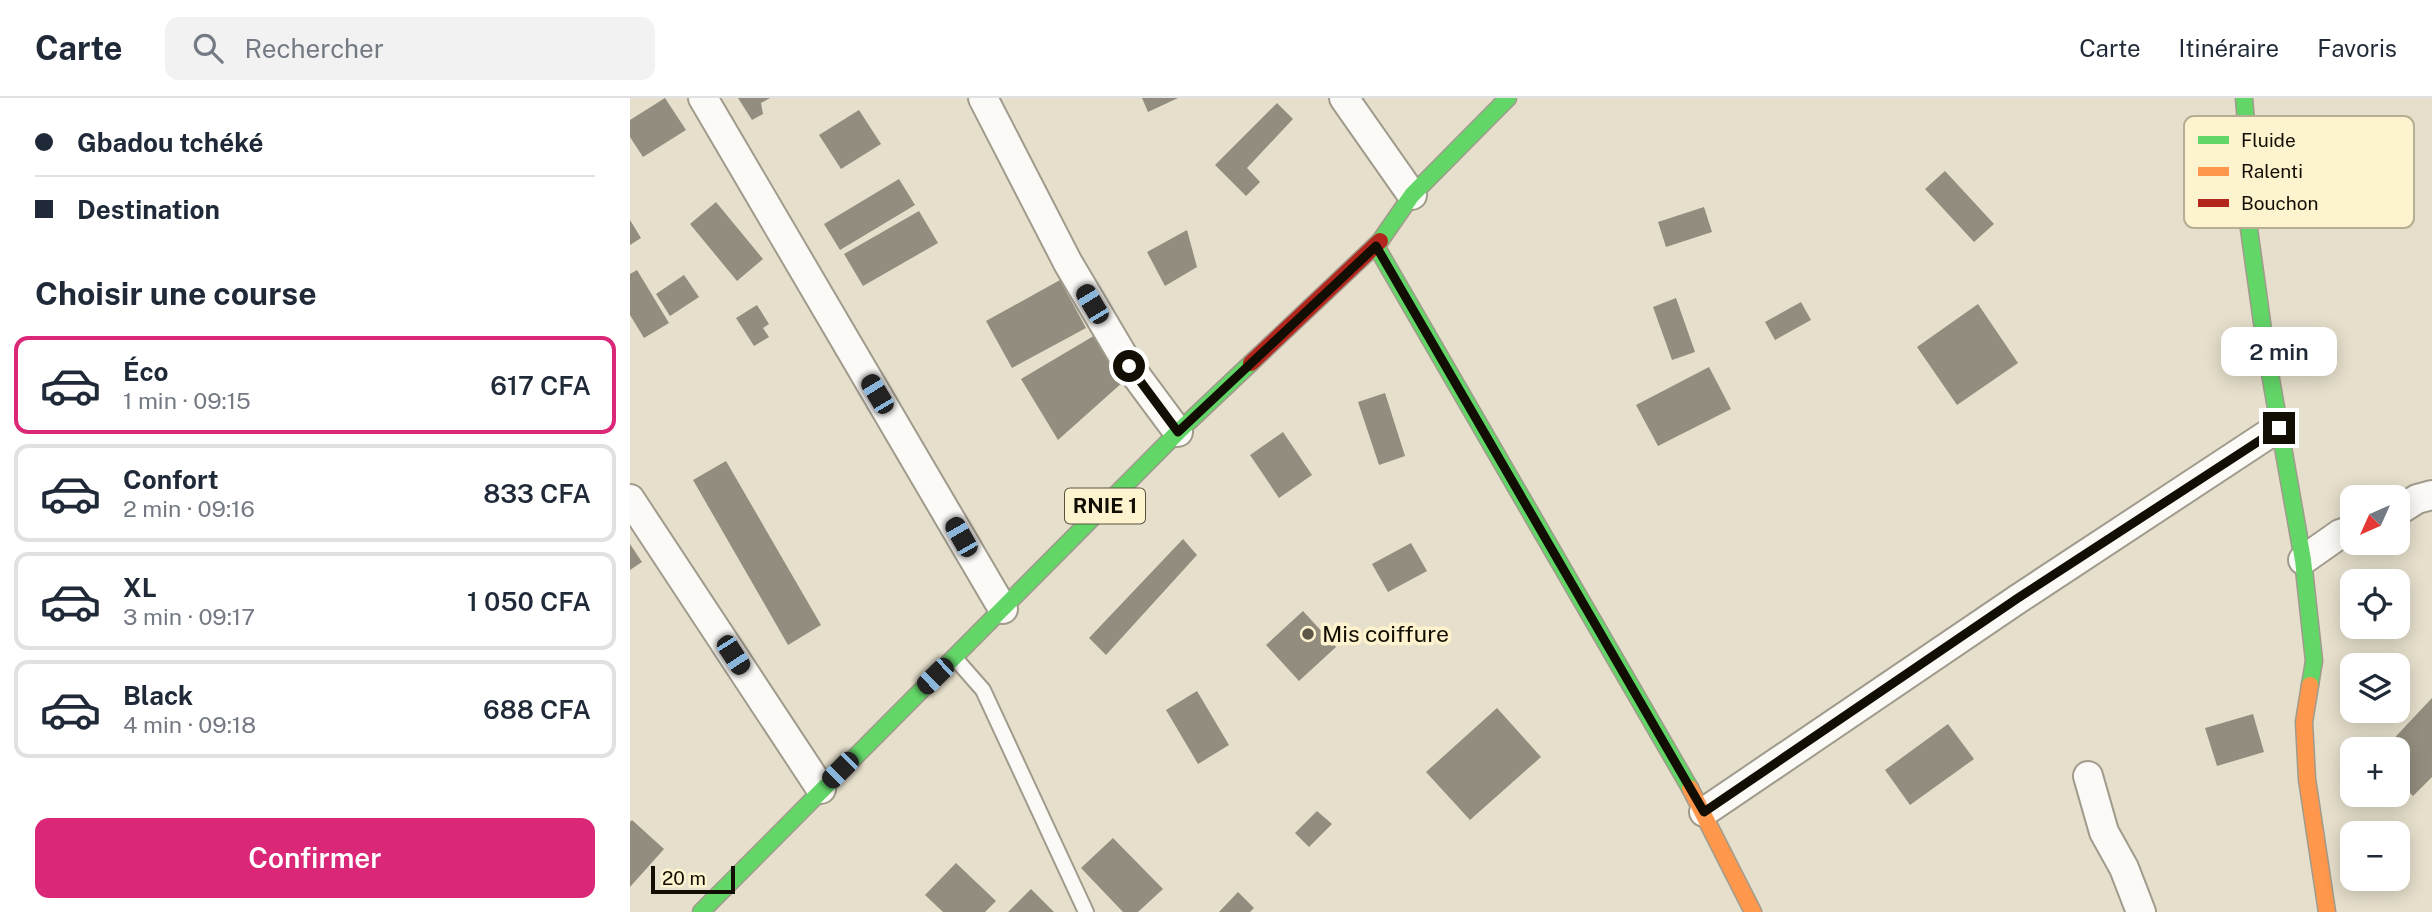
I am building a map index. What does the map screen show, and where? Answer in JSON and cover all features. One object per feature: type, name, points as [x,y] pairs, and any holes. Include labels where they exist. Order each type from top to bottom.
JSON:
[{"type":"main road","name":"RNIE 1","points":[[701,912],[1178,432],[1376,246],[1412,195],[1507,98]]},
{"type":"main road","points":[[2244,98],[2246,116]]},
{"type":"main road","points":[[2249,228],[2266,351],[2303,560],[2314,661],[2304,722],[2307,779],[2327,912]]},
{"type":"main road","points":[[1376,246],[1704,812],[1753,912]]},
{"type":"street","points":[[703,98],[1003,609]]},
{"type":"street","points":[[983,98],[1068,263],[1129,366],[1178,432]]},
{"type":"street","points":[[1344,98],[1412,195]]},
{"type":"street","points":[[1704,812],[2018,598],[2279,428]]},
{"type":"street","points":[[2410,503],[2432,495]]},
{"type":"street","points":[[630,499],[821,789]]},
{"type":"street","points":[[2303,560],[2340,534]]},
{"type":"street","points":[[2088,776],[2104,832],[2124,868],[2141,912]]},
{"type":"lane","points":[[954,657],[983,690],[1086,912]]},
{"type":"building","points":[[665,98],[686,130],[643,157],[630,137],[630,120]]},
{"type":"building","points":[[738,98],[770,98],[761,103],[763,114],[752,120]]},
{"type":"building","points":[[1142,98],[1178,98],[1148,112]]},
{"type":"building","points":[[1277,103],[1293,119],[1247,168],[1260,182],[1246,196],[1215,165]]},
{"type":"building","points":[[859,110],[881,144],[841,169],[819,135]]},
{"type":"building","points":[[1945,171],[1994,224],[1974,242],[1925,189]]},
{"type":"building","points":[[899,179],[915,205],[840,250],[824,224]]},
{"type":"building","points":[[716,202],[763,259],[737,281],[690,224]]},
{"type":"building","points":[[1704,207],[1712,232],[1666,247],[1658,222]]},
{"type":"building","points":[[919,211],[938,243],[863,286],[844,254]]},
{"type":"building","points":[[630,220],[641,238],[630,245]]},
{"type":"building","points":[[1187,230],[1197,267],[1165,286],[1147,252]]},
{"type":"building","points":[[637,270],[669,323],[644,338],[630,315],[630,274]]},
{"type":"building","points":[[684,275],[699,297],[670,316],[656,294]]},
{"type":"building","points":[[1060,280],[1086,328],[1012,368],[986,321]]},
{"type":"building","points":[[1676,298],[1695,352],[1672,360],[1653,307]]},
{"type":"building","points":[[1801,302],[1811,320],[1775,340],[1765,322]]},
{"type":"building","points":[[1978,304],[2018,363],[1957,405],[1917,347]]},
{"type":"building","points":[[757,305],[769,324],[763,328],[769,337],[754,346],[736,318]]},
{"type":"building","points":[[1102,331],[1123,382],[1058,440],[1021,379]]},
{"type":"building","points":[[1709,367],[1731,409],[1658,446],[1636,405]]},
{"type":"building","points":[[1385,393],[1405,456],[1379,465],[1358,402]]},
{"type":"building","points":[[1283,432],[1312,475],[1279,498],[1250,455]]},
{"type":"building","points":[[726,461],[821,625],[788,645],[693,480]]},
{"type":"building","points":[[1183,539],[1197,555],[1106,655],[1089,638]]},
{"type":"building","points":[[1411,543],[1427,571],[1388,592],[1372,564]]},
{"type":"building","points":[[630,544],[642,562],[630,570]]},
{"type":"building","points":[[1303,611],[1336,647],[1299,681],[1266,645]]},
{"type":"building","points":[[1197,691],[1229,745],[1198,764],[1166,710]]},
{"type":"building","points":[[2432,698],[2432,777],[2413,796],[2410,793],[2410,737],[2395,737]]},
{"type":"building","points":[[1497,708],[1541,757],[1470,820],[1426,772]]},
{"type":"building","points":[[2253,714],[2264,752],[2217,766],[2205,728]]},
{"type":"building","points":[[1948,724],[1974,759],[1910,805],[1885,770]]},
{"type":"building","points":[[1317,811],[1332,824],[1309,847],[1295,833]]},
{"type":"building","points":[[632,820],[664,849],[630,887],[630,822]]},
{"type":"building","points":[[1113,838],[1163,889],[1138,912],[1123,912],[1081,868]]},
{"type":"building","points":[[956,863],[996,901],[985,912],[943,912],[925,895]]},
{"type":"building","points":[[1031,889],[1054,912],[1008,912]]},
{"type":"building","points":[[1238,892],[1254,908],[1250,912],[1219,912]]},
{"type":"traffic: fast","points":[[1380,241],[1412,195],[1508,98]]},
{"type":"traffic: fast","points":[[2244,98],[2246,116]]},
{"type":"traffic: fast","points":[[2249,228],[2266,351],[2303,560],[2314,661],[2310,685]]},
{"type":"traffic: fast","points":[[1376,246],[1690,788]]},
{"type":"traffic: fast","points":[[701,912],[1178,432],[1251,363]]},
{"type":"traffic: slow","points":[[2310,685],[2304,722],[2307,779],[2327,912]]},
{"type":"traffic: slow","points":[[1690,788],[1753,912]]},
{"type":"traffic: jam","points":[[1251,363],[1380,241]]},
{"type":"place","name":"Mis coiffure","points":[[1308,634]]},
{"type":"route","points":[[1129,366],[1178,432],[1376,246],[1704,812],[2018,598],[2279,428]]}]
